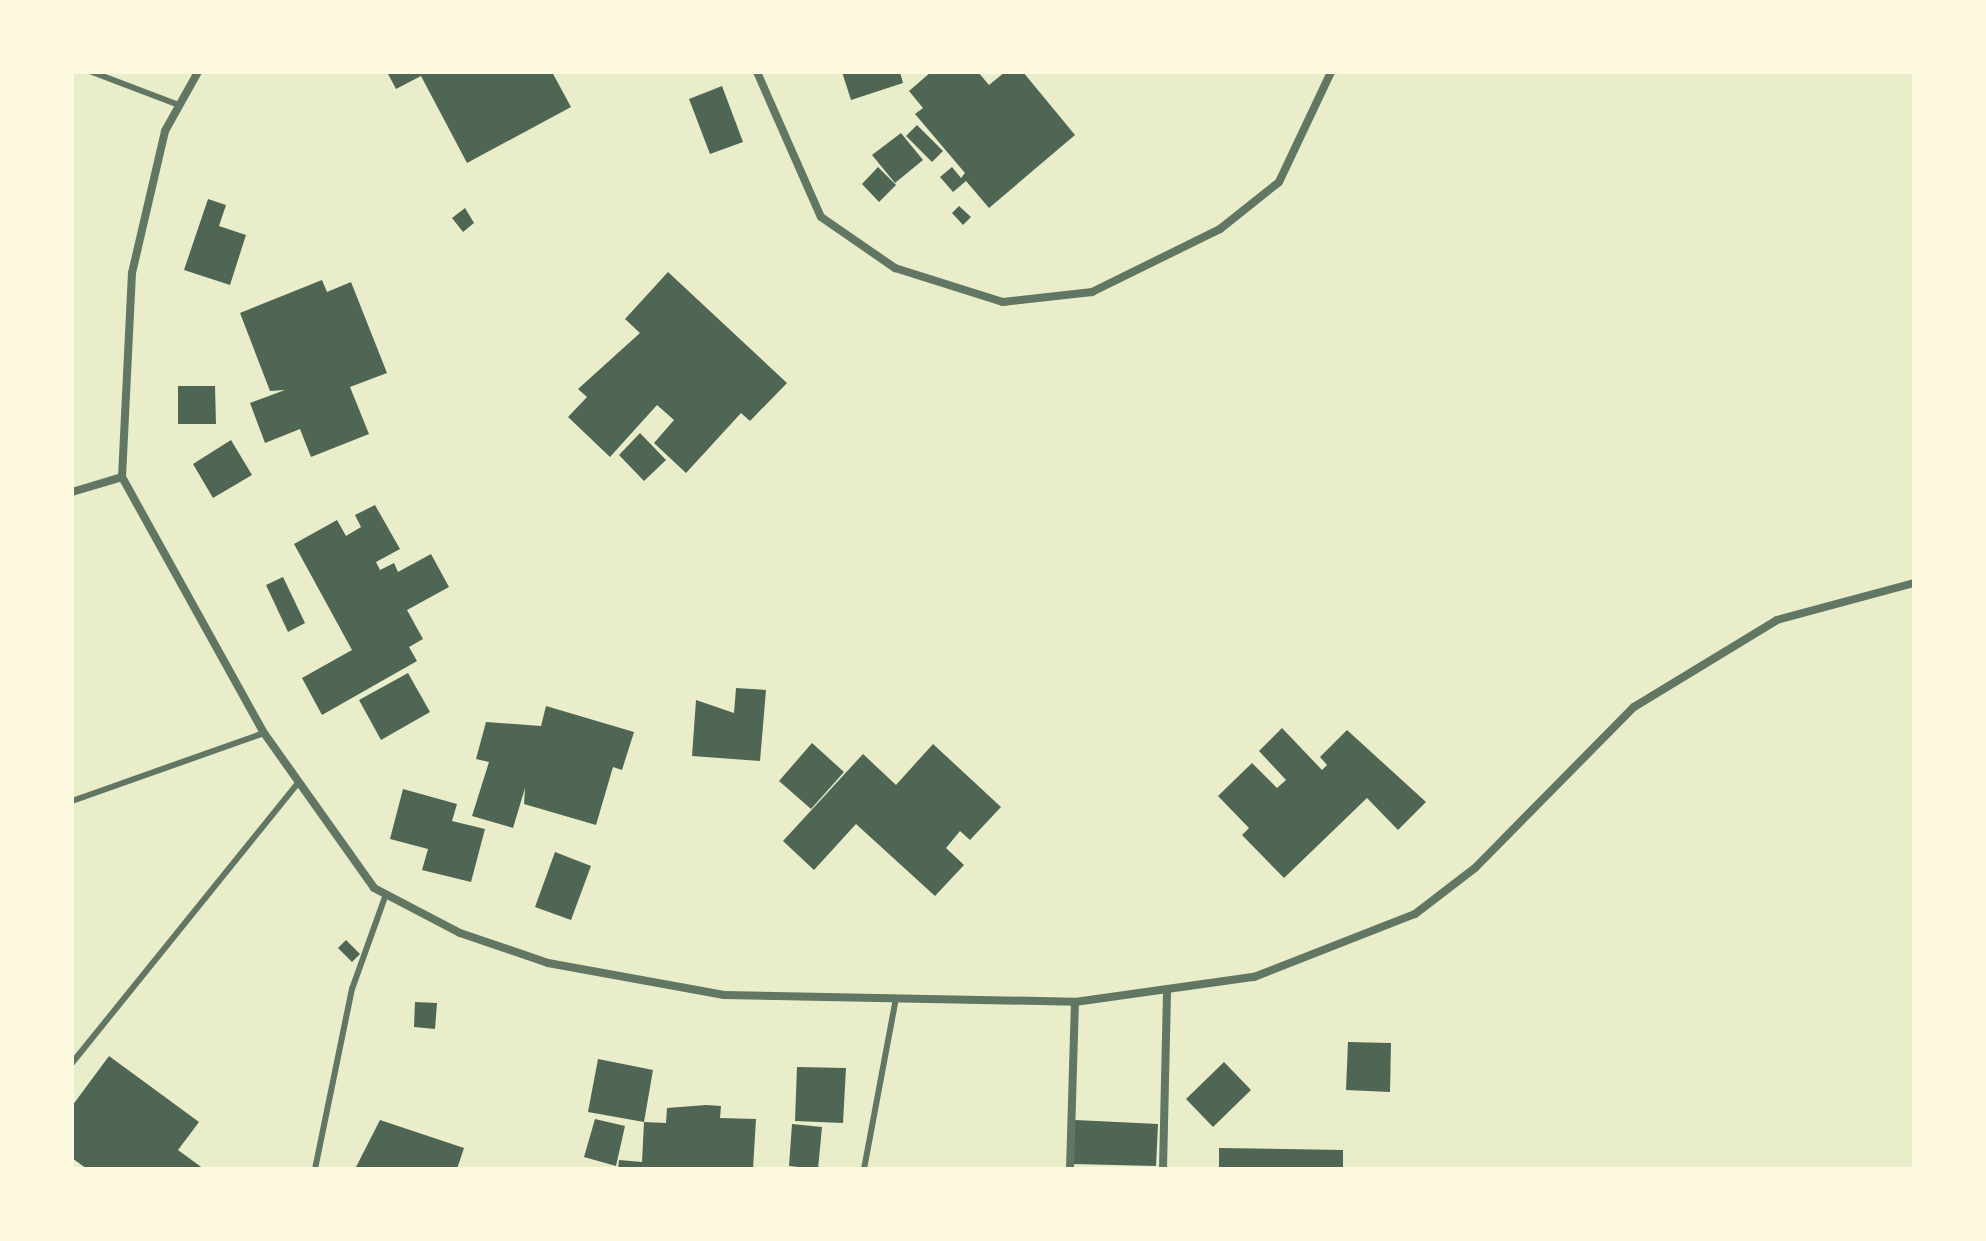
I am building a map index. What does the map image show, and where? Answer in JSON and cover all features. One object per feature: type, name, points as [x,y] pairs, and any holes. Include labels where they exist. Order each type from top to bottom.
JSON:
[{"type":"street","points":[[198,72],[165,131],[132,273],[122,477],[264,733],[374,888],[460,933],[548,963],[724,995],[1075,1002],[1254,977],[1415,914],[1475,868],[1634,707],[1777,620],[1914,583]]},
{"type":"street","points":[[757,72],[821,217],[895,268],[1003,302],[1092,292],[1220,229],[1279,182],[1331,72]]},
{"type":"street","points":[[72,492],[122,477]]},
{"type":"street","points":[[1163,1169],[1167,990]]},
{"type":"street","points":[[1070,1169],[1075,1002]]},
{"type":"lane","points":[[92,72],[179,105]]},
{"type":"lane","points":[[72,801],[264,733]]},
{"type":"lane","points":[[72,1063],[299,782]]},
{"type":"lane","points":[[315,1169],[352,989],[386,894]]},
{"type":"lane","points":[[864,1169],[896,998]]},
{"type":"building","points":[[387,72],[552,72],[571,107],[467,163],[421,76],[396,89]]},
{"type":"building","points":[[842,72],[900,72],[903,83],[851,100]]},
{"type":"building","points":[[931,72],[978,72],[989,85],[1005,72],[1023,72],[1075,135],[989,208],[966,181],[953,192],[940,177],[952,167],[961,178],[965,173],[915,114],[923,108],[909,91]]},
{"type":"building","points":[[722,86],[743,142],[710,154],[689,99]]},
{"type":"building","points":[[917,125],[943,151],[932,162],[906,136]]},
{"type":"building","points":[[901,133],[923,160],[895,183],[872,155]]},
{"type":"building","points":[[878,167],[896,185],[879,202],[862,184]]},
{"type":"building","points":[[208,199],[226,205],[219,226],[246,235],[230,285],[184,270]]},
{"type":"building","points":[[959,206],[971,217],[963,225],[952,213]]},
{"type":"building","points":[[465,208],[474,223],[463,232],[452,218]]},
{"type":"building","points":[[668,272],[787,383],[750,421],[741,413],[686,473],[654,443],[674,420],[657,405],[610,457],[568,417],[587,397],[578,389],[640,333],[625,319]]},
{"type":"building","points":[[322,280],[327,292],[351,282],[387,373],[350,387],[369,434],[311,457],[300,429],[265,443],[250,403],[285,390],[270,391],[240,313]]},
{"type":"building","points":[[178,386],[215,386],[216,424],[178,424]]},
{"type":"building","points":[[640,433],[666,460],[644,481],[619,455]]},
{"type":"building","points":[[231,440],[252,475],[213,498],[193,464]]},
{"type":"building","points":[[375,505],[400,549],[376,562],[380,570],[394,563],[398,572],[431,554],[449,587],[407,610],[423,639],[409,647],[417,661],[322,715],[302,678],[352,650],[294,544],[337,520],[346,536],[361,527],[355,515]]},
{"type":"building","points":[[283,577],[305,623],[288,632],[266,585]]},
{"type":"building","points":[[408,673],[430,712],[381,740],[359,700]]},
{"type":"building","points":[[736,688],[766,690],[760,761],[692,756],[696,700],[734,713]]},
{"type":"building","points":[[546,706],[634,732],[622,770],[613,767],[596,825],[524,804],[525,788],[513,828],[472,816],[489,762],[476,759],[486,722],[541,726]]},
{"type":"building","points":[[1282,728],[1322,770],[1327,765],[1320,757],[1347,730],[1426,802],[1398,830],[1367,798],[1284,878],[1242,835],[1249,828],[1218,796],[1252,763],[1277,788],[1286,780],[1259,751]]},
{"type":"building","points":[[812,743],[844,772],[811,809],[779,781]]},
{"type":"building","points":[[933,744],[1001,807],[970,840],[960,831],[946,848],[964,865],[935,896],[856,824],[814,870],[783,841],[863,754],[896,785]]},
{"type":"building","points":[[403,789],[457,804],[452,821],[485,829],[471,882],[422,870],[428,849],[390,839]]},
{"type":"building","points":[[555,852],[591,866],[571,920],[535,907]]},
{"type":"building","points":[[346,940],[360,954],[352,962],[338,948]]},
{"type":"building","points":[[415,1002],[437,1003],[435,1029],[414,1027]]},
{"type":"building","points":[[1348,1042],[1391,1043],[1390,1092],[1346,1090]]},
{"type":"building","points":[[109,1056],[199,1122],[178,1150],[204,1169],[87,1169],[72,1158],[72,1106]]},
{"type":"building","points":[[598,1059],[653,1070],[644,1122],[588,1112]]},
{"type":"building","points":[[1224,1062],[1251,1090],[1213,1127],[1186,1099]]},
{"type":"building","points":[[797,1067],[846,1068],[843,1123],[795,1121]]},
{"type":"building","points":[[721,1106],[720,1118],[756,1119],[753,1169],[618,1169],[619,1160],[642,1162],[644,1122],[666,1123],[667,1108]]},
{"type":"building","points":[[595,1119],[625,1126],[616,1166],[584,1157]]},
{"type":"building","points":[[380,1120],[464,1148],[457,1169],[355,1169]]},
{"type":"building","points":[[1075,1120],[1158,1124],[1156,1166],[1073,1164]]},
{"type":"building","points":[[792,1124],[822,1127],[818,1169],[789,1166]]},
{"type":"building","points":[[1219,1148],[1343,1150],[1343,1169],[1219,1169]]}]
